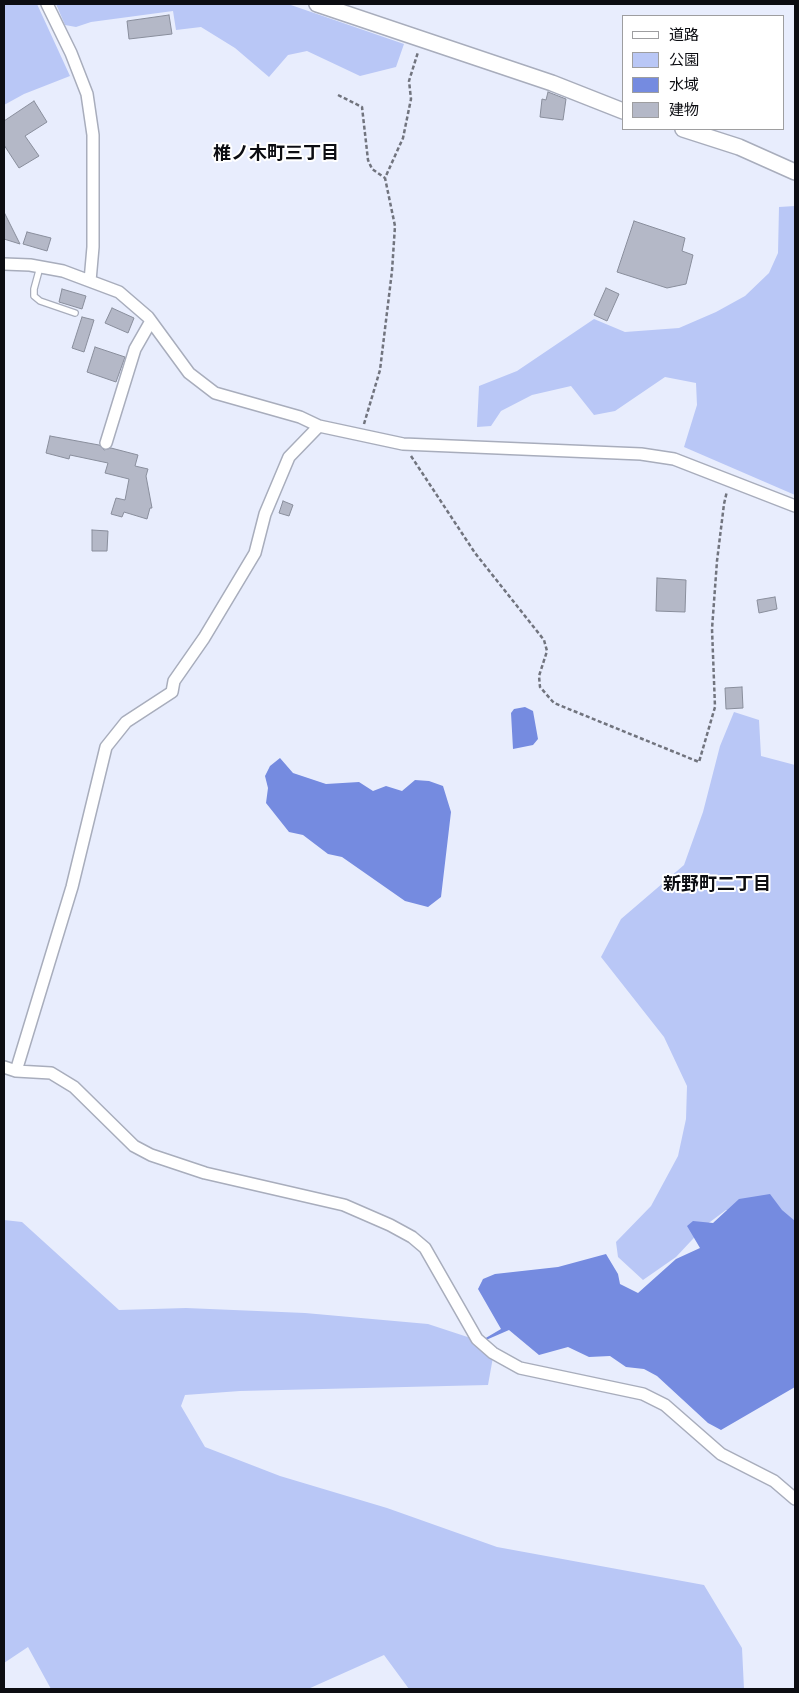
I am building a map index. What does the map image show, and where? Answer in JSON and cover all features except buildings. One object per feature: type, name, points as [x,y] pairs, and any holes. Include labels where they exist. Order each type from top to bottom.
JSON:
[{"type":"street","points":[[47,4],[72,53],[87,94],[93,135],[93,247],[90,281]]},
{"type":"street","points":[[317,4],[552,83],[622,111]]},
{"type":"street","points":[[686,130],[739,147],[795,172]]},
{"type":"street","points":[[4,264],[40,267],[90,281],[119,292],[151,321],[189,372],[215,394],[300,417],[319,426],[404,444],[641,454],[674,459],[795,506]]},
{"type":"street","points":[[106,444],[135,349],[151,321]]},
{"type":"street","points":[[16,1071],[72,887],[106,747],[126,722],[172,692],[174,680],[204,638],[255,553],[265,514],[289,457],[319,426]]},
{"type":"street","points":[[4,1067],[16,1071],[51,1073],[74,1087],[134,1146],[151,1155],[205,1173],[344,1205],[390,1224],[412,1237],[424,1248],[477,1339],[493,1353],[520,1368],[643,1394],[665,1405],[721,1454],[774,1481],[795,1499]]},
{"type":"lane","points":[[40,267],[34,296],[40,301],[75,313]]},
{"type":"path","points":[[361,435],[380,370],[392,270],[394,226],[385,178],[403,138],[411,99],[409,81],[422,39]]},
{"type":"path","points":[[338,95],[362,107],[368,160],[372,169],[385,178]]},
{"type":"path","points":[[404,444],[475,554],[544,640],[547,651],[539,676],[540,687],[554,703],[699,762],[715,707],[712,628],[724,504],[731,480]]},
{"type":"green space","points":[[4,4],[37,4],[70,76],[24,94],[4,105]]},
{"type":"green space","points":[[56,4],[288,4],[404,44],[396,67],[360,76],[307,51],[288,55],[269,77],[235,48],[201,27],[176,30],[173,11],[91,22],[76,27],[65,25]]},
{"type":"green space","points":[[795,206],[795,495],[684,447],[697,405],[696,383],[665,377],[615,411],[594,415],[571,386],[532,395],[501,411],[491,426],[477,427],[479,386],[517,371],[594,319],[625,332],[679,328],[716,312],[745,296],[769,273],[778,253],[779,207]]},
{"type":"green space","points":[[734,712],[759,720],[761,756],[795,765],[795,1236],[745,1212],[726,1210],[706,1225],[676,1257],[643,1280],[618,1257],[616,1242],[651,1206],[678,1156],[686,1119],[687,1086],[664,1037],[601,957],[621,919],[684,865],[703,812],[720,746]]},
{"type":"green space","points":[[4,1220],[22,1222],[119,1310],[186,1308],[305,1313],[428,1324],[495,1346],[488,1385],[240,1391],[185,1395],[181,1406],[205,1447],[280,1476],[387,1508],[497,1547],[704,1585],[742,1648],[744,1689],[409,1689],[384,1655],[308,1689],[51,1689],[28,1647],[4,1663]]},
{"type":"water","points":[[525,707],[533,711],[538,739],[533,745],[513,749],[511,713],[514,709]]},
{"type":"water","points":[[280,758],[293,773],[326,784],[359,782],[373,791],[386,786],[402,791],[415,780],[429,781],[443,786],[451,812],[441,897],[428,907],[405,901],[342,857],[328,854],[303,835],[289,832],[266,803],[268,788],[265,776],[270,766]]},
{"type":"water","points":[[770,1194],[782,1210],[795,1221],[795,1387],[721,1430],[708,1423],[657,1376],[644,1369],[626,1367],[610,1356],[589,1357],[568,1347],[539,1355],[509,1330],[486,1340],[484,1339],[501,1329],[478,1289],[483,1279],[495,1274],[558,1267],[606,1254],[618,1274],[620,1284],[638,1293],[676,1259],[700,1248],[687,1226],[693,1221],[713,1223],[739,1199]]},
{"type":"district","name":"椎ノ木町三丁目","points":[[276,155]]},
{"type":"district","name":"新野町二丁目","points":[[717,886]]}]
